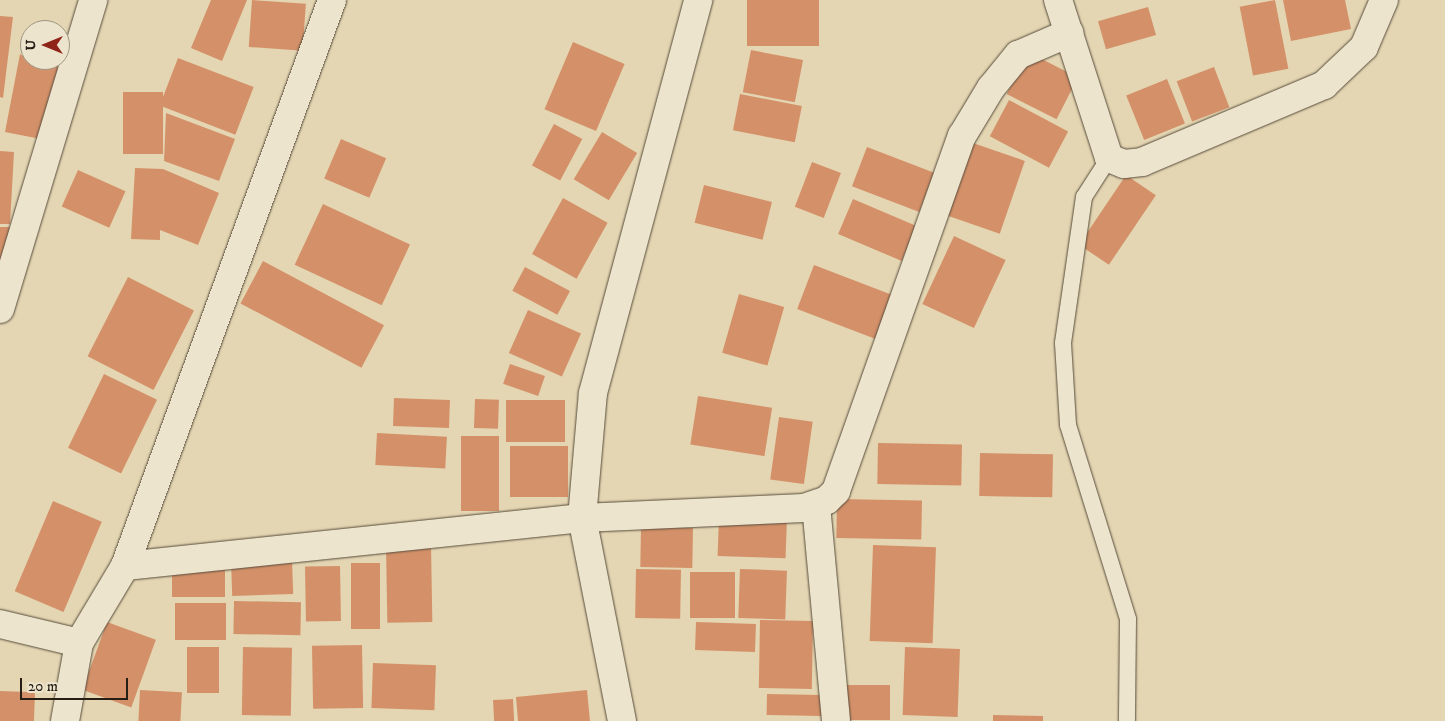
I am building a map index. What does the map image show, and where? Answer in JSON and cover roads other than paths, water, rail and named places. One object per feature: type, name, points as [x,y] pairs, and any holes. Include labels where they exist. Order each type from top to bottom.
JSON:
[{"type":"street","points":[[0,309],[93,0]]},
{"type":"street","points":[[65,721],[79,642],[125,566],[332,0]]},
{"type":"street","points":[[622,721],[582,518],[593,393],[698,0]]},
{"type":"street","points":[[1058,0],[1109,158],[1118,164],[1142,162],[1324,85],[1364,47],[1384,0]]},
{"type":"street","points":[[125,566],[582,518],[816,505],[836,491],[962,136],[991,88],[1018,55],[1069,34]]},
{"type":"street","points":[[816,505],[836,721]]},
{"type":"street","points":[[0,624],[79,642]]},
{"type":"lane","points":[[1109,158],[1084,197],[1063,343],[1068,426],[1128,619],[1127,721]]}]
